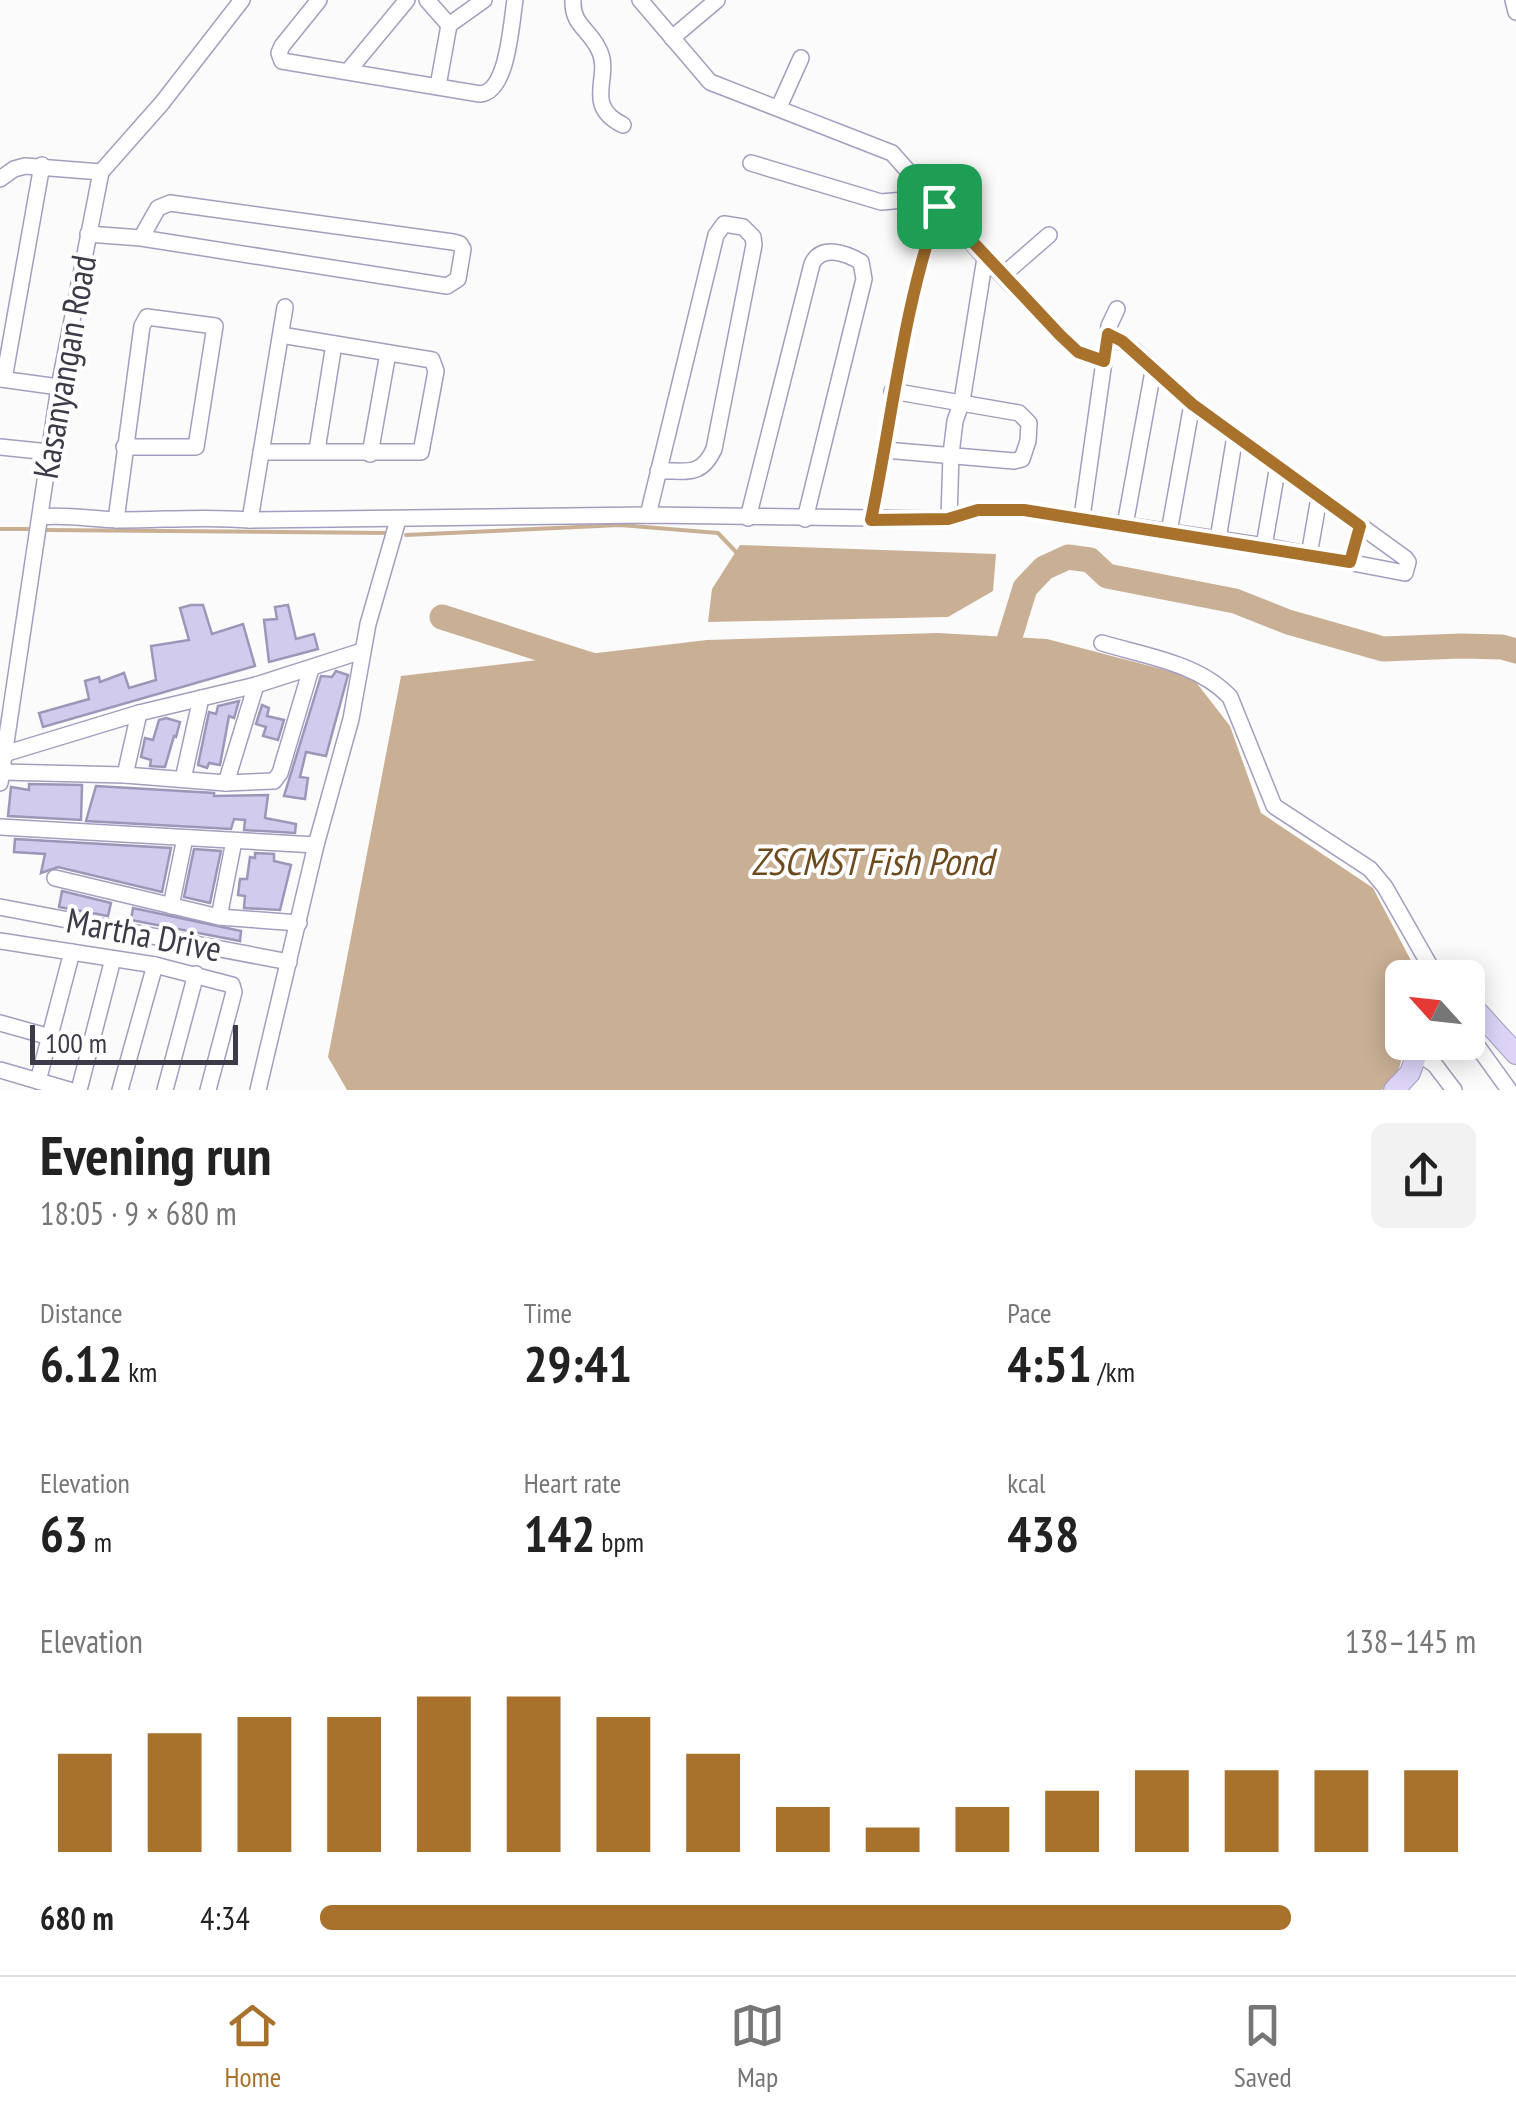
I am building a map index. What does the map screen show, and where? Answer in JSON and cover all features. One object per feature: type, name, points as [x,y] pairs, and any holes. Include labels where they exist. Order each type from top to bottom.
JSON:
[{"type":"street","name":"Kasanyangan Road","points":[[1,778],[8,694],[41,517],[48,452],[102,172],[242,0]]},
{"type":"street","points":[[319,0],[282,46],[280,57],[288,64],[348,70],[480,94],[496,87],[502,72],[516,0]]},
{"type":"street","points":[[348,70],[407,0]]},
{"type":"street","points":[[427,0],[448,25]]},
{"type":"street","points":[[438,86],[448,25],[484,0]]},
{"type":"street","points":[[574,0],[578,25],[602,57],[601,103],[606,114],[623,126]]},
{"type":"street","points":[[640,0],[710,82],[892,152],[985,258],[1078,352],[1104,361]]},
{"type":"street","points":[[672,38],[717,0]]},
{"type":"street","points":[[1512,0],[1516,12]]},
{"type":"street","points":[[780,107],[801,58]]},
{"type":"street","points":[[751,163],[880,202],[904,200],[926,187]]},
{"type":"street","points":[[42,165],[2,379],[59,387]]},
{"type":"street","points":[[0,179],[14,169],[42,165],[102,172]]},
{"type":"street","points":[[88,234],[141,238],[447,286],[458,280],[463,249],[453,242],[170,203],[158,208],[141,238]]},
{"type":"street","points":[[871,520],[892,391],[919,263],[939,206]]},
{"type":"street","points":[[648,515],[658,471],[716,236],[724,224],[743,227],[753,236],[752,254],[714,449],[707,464],[699,469],[658,471]]},
{"type":"street","points":[[1003,274],[1049,235]]},
{"type":"street","points":[[748,518],[812,264],[822,252],[839,253],[862,262],[864,279],[805,519]]},
{"type":"street","points":[[948,519],[955,421],[962,402],[985,258]]},
{"type":"street","points":[[250,520],[285,307]]},
{"type":"street","points":[[1082,517],[1108,334],[1118,309]]},
{"type":"street","points":[[116,520],[124,447],[142,326],[147,317],[216,326],[196,446],[124,447]]},
{"type":"street","points":[[41,517],[63,514],[116,520],[398,520],[648,515],[871,520],[948,519],[978,510],[1000,509],[1082,517],[1264,546],[1400,574],[1408,568],[1406,558],[1192,404],[1134,350],[1108,334]]},
{"type":"street","points":[[261,452],[415,454],[424,445],[436,365],[432,360],[281,335]]},
{"type":"street","points":[[317,450],[334,344]]},
{"type":"street","points":[[370,454],[388,353]]},
{"type":"street","points":[[1125,525],[1154,371]]},
{"type":"street","points":[[885,450],[1014,461],[1022,460],[1028,441],[1029,424],[1019,413],[892,391]]},
{"type":"street","points":[[1168,532],[1192,404]]},
{"type":"street","points":[[1218,539],[1236,436]]},
{"type":"street","points":[[0,447],[48,452]]},
{"type":"street","points":[[1264,546],[1278,465]]},
{"type":"street","points":[[1310,555],[1319,498]]},
{"type":"street","points":[[258,1090],[316,845],[351,719],[362,651],[398,520]]},
{"type":"street","points":[[1350,562],[1360,526]]},
{"type":"street","points":[[1102,642],[1207,676],[1220,687],[1230,697],[1274,806],[1370,870],[1426,960]]},
{"type":"street","points":[[4,754],[139,713],[256,685],[362,651]]},
{"type":"street","points":[[1,778],[125,775],[226,782],[278,778],[310,669]]},
{"type":"street","points":[[226,782],[256,685]]},
{"type":"street","points":[[183,779],[201,698]]},
{"type":"street","points":[[125,775],[139,713]]},
{"type":"street","points":[[0,827],[316,845]]},
{"type":"street","points":[[171,906],[185,838]]},
{"type":"street","points":[[219,917],[234,841]]},
{"type":"street","points":[[55,878],[219,917],[299,924]]},
{"type":"street","name":"Martha Drive","points":[[0,907],[289,962]]},
{"type":"street","points":[[0,941],[155,965],[232,985],[234,992],[208,1090]]},
{"type":"street","points":[[38,1081],[72,952]]},
{"type":"street","points":[[79,1090],[113,959]]},
{"type":"street","points":[[120,1090],[155,965]]},
{"type":"street","points":[[165,1090],[196,974]]},
{"type":"street","points":[[1485,1020],[1516,1054]]},
{"type":"street","points":[[0,1023],[50,1037]]},
{"type":"street","points":[[1485,1057],[1508,1090]]},
{"type":"street","points":[[1394,1090],[1410,1073],[1415,1060]]},
{"type":"street","points":[[1430,1060],[1454,1090]]},
{"type":"street","points":[[0,1070],[69,1090]]},
{"type":"water","points":[[740,545],[996,554],[993,591],[948,617],[708,622],[712,589]]},
{"type":"water","name":"ZSCMST Fish Pond","points":[[937,633],[1047,639],[1192,677],[1230,726],[1261,813],[1373,888],[1411,960],[1385,960],[1385,1060],[1401,1060],[1395,1083],[1381,1090],[347,1090],[328,1057],[401,676],[707,640]]},
{"type":"building","points":[[203,605],[212,634],[243,624],[255,666],[43,727],[39,713],[89,699],[85,681],[99,677],[100,682],[124,673],[129,688],[156,680],[151,646],[189,640],[180,608]]},
{"type":"building","points":[[288,605],[296,639],[314,634],[318,649],[269,662],[264,620],[277,619],[275,607]]},
{"type":"building","points":[[336,671],[348,675],[326,756],[306,752],[300,777],[308,778],[305,799],[284,796],[321,676],[332,677]]},
{"type":"building","points":[[239,701],[234,718],[229,716],[220,765],[198,765],[209,712],[216,714],[218,706]]},
{"type":"building","points":[[262,705],[269,708],[267,716],[284,720],[278,740],[263,736],[266,727],[256,724]]},
{"type":"building","points":[[159,720],[180,722],[176,737],[165,767],[150,766],[151,760],[141,757],[145,738],[153,740]]},
{"type":"building","points":[[29,784],[82,785],[81,820],[8,816],[11,787],[29,790]]},
{"type":"building","points":[[96,786],[214,796],[268,795],[265,818],[296,824],[295,833],[244,830],[245,820],[234,819],[231,829],[86,821]]},
{"type":"building","points":[[15,839],[171,848],[162,892],[58,867],[41,873],[45,854],[14,852]]},
{"type":"building","points":[[194,849],[221,851],[210,903],[184,897]]},
{"type":"building","points":[[255,853],[274,854],[274,861],[291,865],[280,910],[244,908],[245,896],[238,895],[240,879],[247,879],[250,857],[255,858]]},
{"type":"building","points":[[62,891],[111,903],[108,916],[59,907]]},
{"type":"building","points":[[133,908],[241,931],[240,941],[131,920]]},
{"type":"waterway","points":[[406,535],[620,525],[718,533],[736,552]]},
{"type":"waterway","points":[[0,529],[28,529]]},
{"type":"waterway","points":[[45,530],[388,533]]},
{"type":"waterway","points":[[1001,666],[1025,588],[1044,568],[1068,557],[1090,560],[1107,576],[1235,601],[1288,622],[1383,649],[1461,646],[1516,651]]},
{"type":"waterway","points":[[442,617],[594,666]]},
{"type":"route","points":[[939,206],[1078,352],[1104,361],[1108,334],[1122,341],[1192,404],[1360,526],[1350,562],[1024,510],[978,510],[948,519],[871,520],[892,391],[919,263],[939,206]]}]
